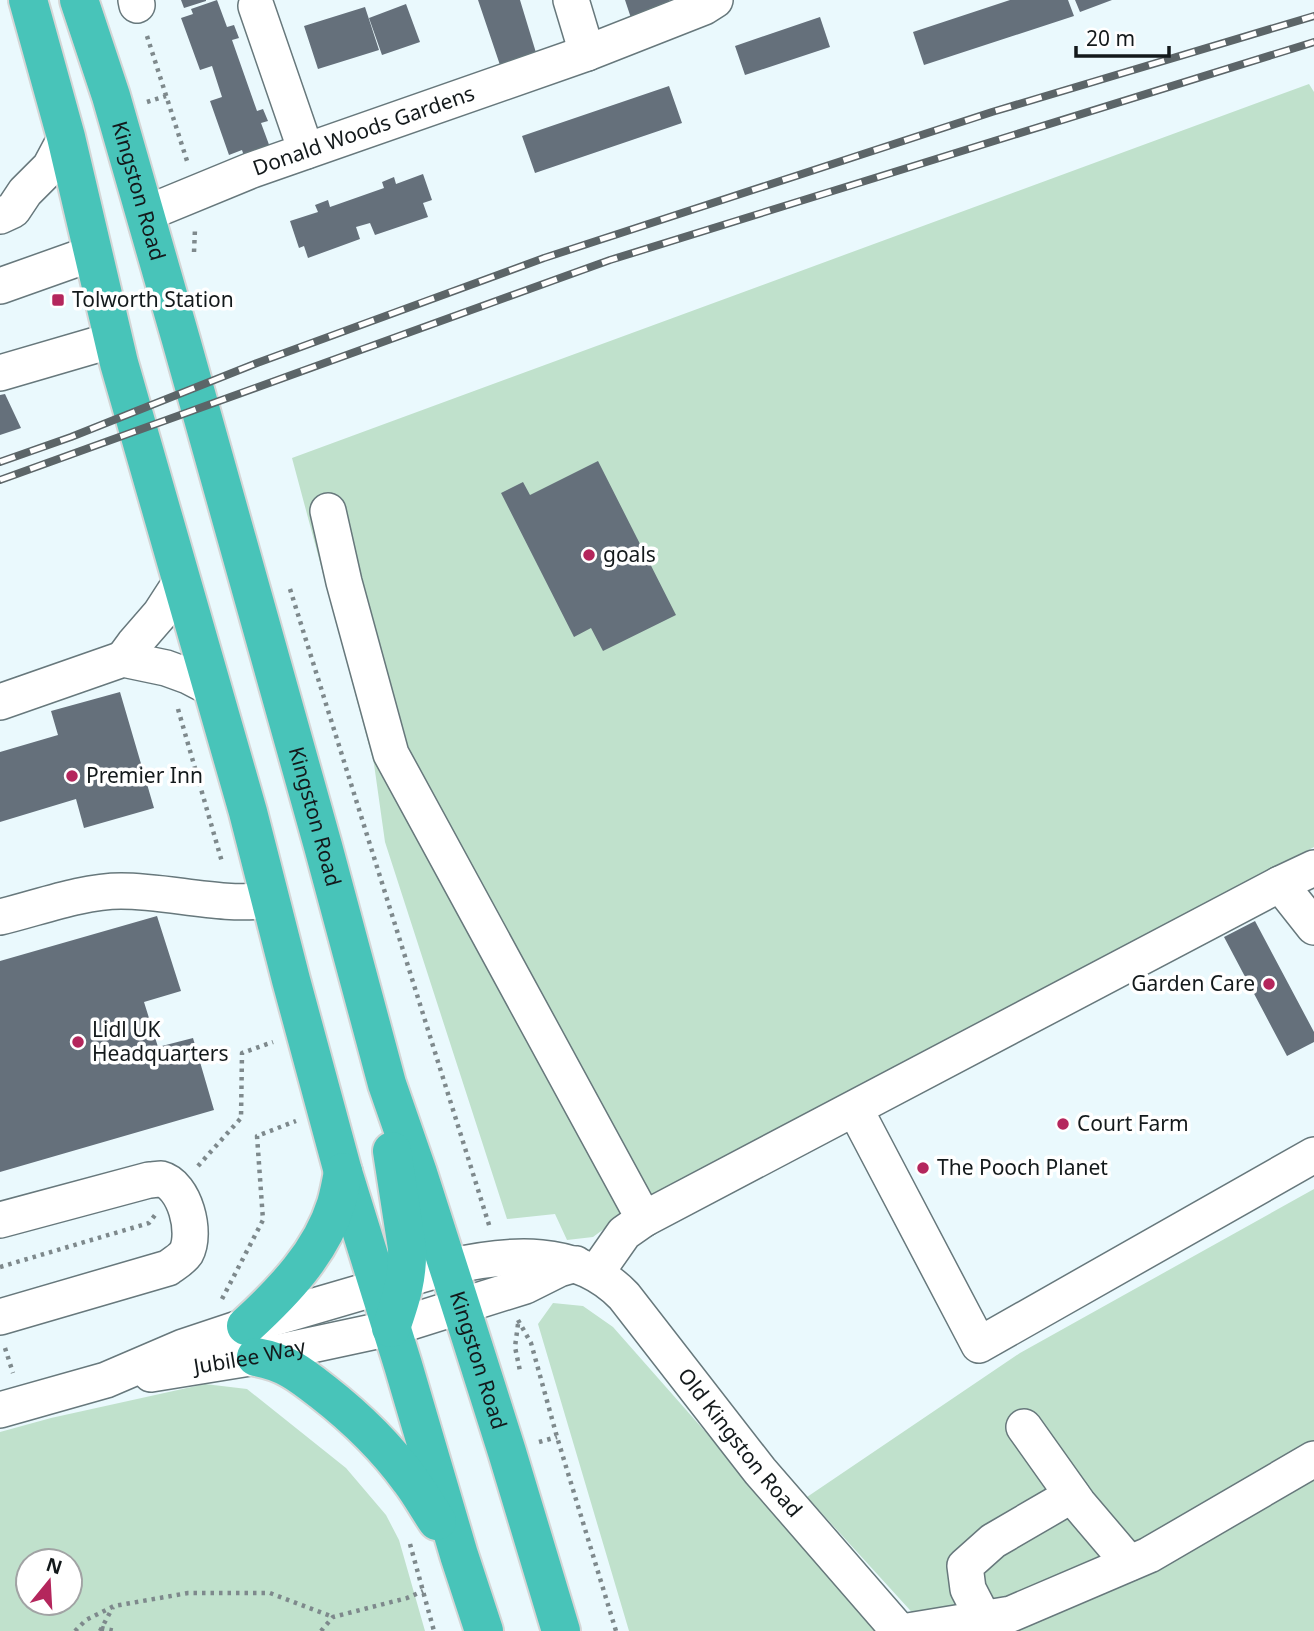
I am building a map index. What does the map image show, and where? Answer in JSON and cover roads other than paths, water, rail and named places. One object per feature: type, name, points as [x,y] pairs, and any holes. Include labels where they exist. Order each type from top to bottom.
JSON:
[{"type":"highway","points":[[28,0],[66,137],[113,340],[248,812],[343,1172],[393,1283]]},
{"type":"highway","name":"Kingston Road","points":[[79,0],[111,96],[145,214],[320,833],[387,1084],[461,1307],[561,1631]]},
{"type":"highway","points":[[387,1084],[389,1128],[407,1248],[393,1283],[391,1328],[484,1631]]},
{"type":"highway","points":[[343,1172],[336,1205],[322,1238],[280,1295],[251,1342],[337,1402],[372,1435],[411,1480],[459,1555]]},
{"type":"street","points":[[570,0],[587,52]]},
{"type":"street","name":"Donald Woods Gardens","points":[[145,214],[306,151],[587,52],[704,7],[715,0]]},
{"type":"street","points":[[256,6],[306,151]]},
{"type":"street","points":[[0,216],[13,210],[25,192],[50,167],[66,137]]},
{"type":"street","points":[[0,286],[93,253]]},
{"type":"street","points":[[0,373],[113,340]]},
{"type":"street","points":[[328,510],[344,583],[391,754],[644,1219]]},
{"type":"street","points":[[123,659],[160,614],[182,580]]},
{"type":"street","points":[[0,702],[123,659],[166,668],[212,689]]},
{"type":"street","points":[[461,1307],[525,1286],[559,1269],[586,1268],[624,1233],[644,1219],[1314,868]]},
{"type":"street","points":[[1279,884],[1314,927]]},
{"type":"street","points":[[0,917],[104,891],[131,891],[230,902],[270,900]]},
{"type":"street","points":[[855,1109],[979,1345],[1314,1155]]},
{"type":"street","points":[[0,1220],[156,1179],[177,1190],[189,1219],[190,1230],[186,1252],[168,1268],[1,1329]]},
{"type":"street","name":"Old Kingston Road","points":[[448,1267],[499,1258],[539,1257],[586,1268],[612,1283],[760,1471],[899,1631]]},
{"type":"street","name":"Jubilee Way","points":[[0,1410],[106,1380],[189,1369],[393,1283],[448,1267]]},
{"type":"street","name":"Jubilee Way","points":[[251,1342],[391,1328],[461,1307]]},
{"type":"street","points":[[1024,1427],[1072,1495],[1129,1563]]},
{"type":"street","points":[[908,1631],[1011,1614],[1149,1555],[1314,1459]]},
{"type":"street","points":[[983,1618],[968,1589],[965,1566],[993,1541],[1072,1495]]},
{"type":"railway","points":[[0,462],[71,437],[257,363],[544,258],[992,112],[1314,16]]},
{"type":"railway","points":[[0,480],[610,260],[1314,42]]},
{"type":"place","name":"Tolworth Station","points":[[58,300]]},
{"type":"place","name":"goals","points":[[589,555]]},
{"type":"place","name":"Premier Inn","points":[[72,776]]},
{"type":"place","name":"Garden Care","points":[[1269,984]]},
{"type":"place","name":"Lidl UK Headquarters","points":[[78,1042]]},
{"type":"place","name":"Court Farm","points":[[1063,1124]]},
{"type":"place","name":"The Pooch Planet","points":[[923,1168]]}]
